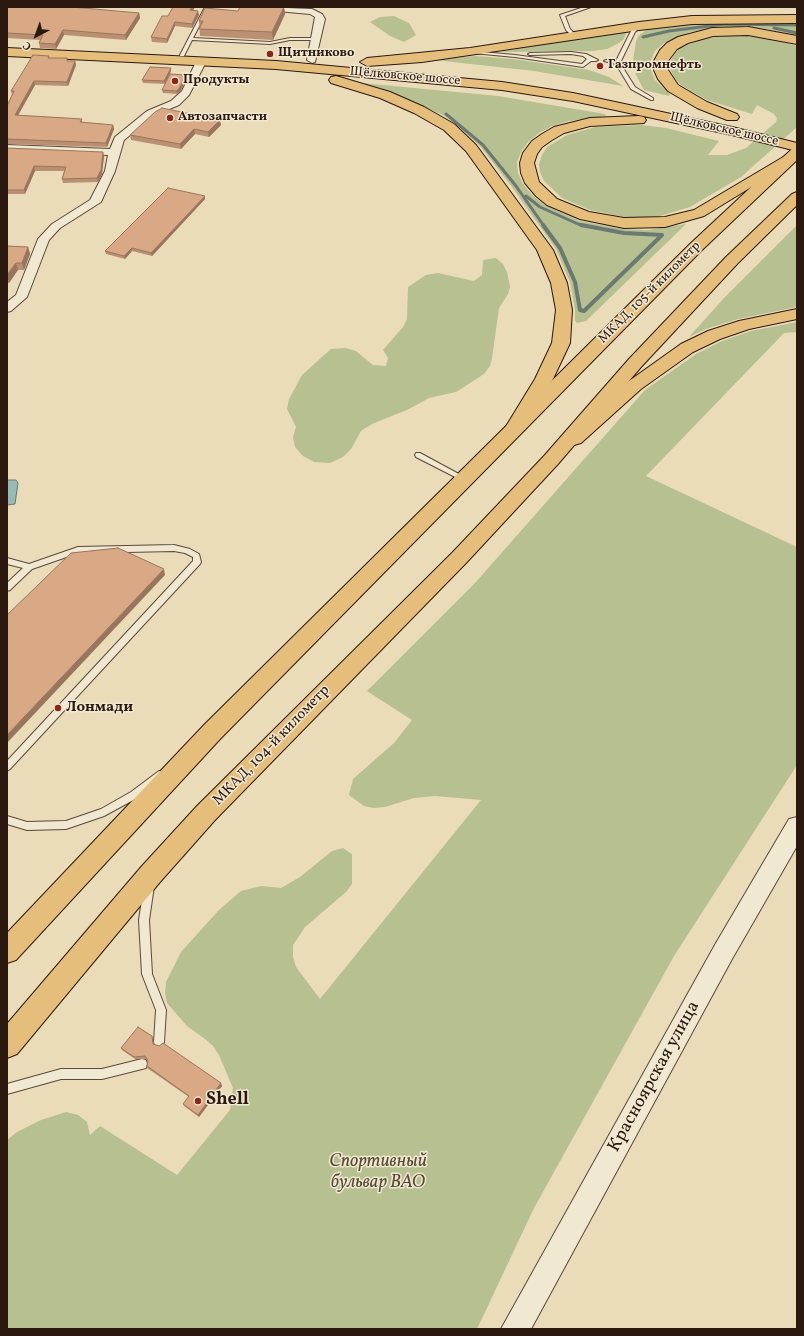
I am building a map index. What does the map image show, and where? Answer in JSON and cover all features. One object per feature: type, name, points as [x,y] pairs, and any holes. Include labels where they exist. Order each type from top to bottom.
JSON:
[{"type":"main road","points":[[351,62],[395,61],[470,52],[639,26],[692,20],[797,19]]},
{"type":"main road","points":[[736,122],[673,88],[665,79],[661,70],[661,62],[665,53],[672,46],[683,40],[712,32],[748,31],[766,33],[797,40]]},
{"type":"main road","name":"Щёлковское шоссе","points":[[7,46],[351,62],[434,68],[587,87]]},
{"type":"main road","name":"Щёлковское шоссе","points":[[7,52],[276,65],[517,88],[573,97],[688,122],[736,122]]},
{"type":"main road","points":[[7,951],[213,731],[508,438],[544,379],[561,342],[564,310],[559,283],[545,250],[502,188],[471,148],[449,127],[435,118],[385,95],[340,81],[276,65]]},
{"type":"main road","name":"Щёлковское шоссе","points":[[622,93],[669,102],[736,122],[795,152]]},
{"type":"main road","points":[[688,122],[608,120],[574,125],[547,137],[537,144],[530,153],[527,163],[528,173],[532,183],[541,193],[567,210],[604,221],[645,224],[677,220],[699,213],[795,152]]},
{"type":"main road","name":"МКАД, 105-й километр","points":[[508,438],[696,247],[795,152]]},
{"type":"main road","points":[[551,460],[635,363],[732,260],[797,197]]},
{"type":"main road","points":[[551,460],[635,385],[687,348],[714,335],[745,325],[797,314]]},
{"type":"main road","name":"МКАД, 104-й километр","points":[[7,1045],[151,874],[206,813],[459,558],[551,460]]},
{"type":"street","points":[[266,7],[317,14],[320,19],[312,60]]},
{"type":"street","points":[[7,308],[21,297],[44,239],[56,226],[95,202],[110,171],[114,152],[119,139],[151,113],[175,103],[186,93],[201,62]]},
{"type":"street","points":[[7,148],[114,152]]},
{"type":"street","name":"Красноярская улица","points":[[514,1329],[724,951],[797,826]]},
{"type":"lane","points":[[182,55],[207,7]]},
{"type":"lane","points":[[575,36],[568,30],[562,15],[589,7]]},
{"type":"lane","points":[[618,63],[633,31],[639,26]]},
{"type":"lane","points":[[190,39],[270,43],[290,39],[316,39]]},
{"type":"lane","points":[[470,52],[515,56],[582,66],[593,59],[584,55],[571,53],[547,52],[515,56]]},
{"type":"lane","points":[[606,61],[618,63],[633,88],[651,98]]},
{"type":"lane","points":[[418,455],[466,479]]},
{"type":"lane","points":[[7,588],[29,567],[78,550],[174,548],[187,551],[196,556],[197,562],[7,766]]},
{"type":"lane","points":[[7,562],[29,567]]},
{"type":"lane","points":[[7,820],[27,826],[66,825],[104,812],[134,795],[213,731]]},
{"type":"lane","points":[[151,874],[144,920],[148,974],[161,1010],[159,1042]]},
{"type":"lane","points":[[7,1088],[61,1074],[102,1074],[142,1064]]},
{"type":"green space","points":[[394,16],[409,23],[416,35],[404,42],[390,36],[370,22],[380,17]]},
{"type":"green space","points":[[797,22],[797,36],[767,29],[727,27],[690,32],[664,43],[655,51],[651,60],[651,70],[655,80],[670,94],[669,96],[644,90],[635,73],[641,73],[638,62],[633,61],[636,41],[639,35],[648,29],[694,24]]},
{"type":"green space","points":[[627,30],[624,39],[607,49],[593,51],[500,52]]},
{"type":"green space","points":[[730,35],[762,37],[797,46],[797,127],[741,177],[690,207],[660,216],[643,217],[625,217],[590,210],[562,198],[544,181],[540,172],[539,164],[547,147],[567,135],[595,127],[642,125],[666,128],[719,141],[708,155],[727,155],[746,148],[776,122],[777,118],[774,114],[757,105],[752,114],[707,100],[681,85],[674,77],[670,69],[670,62],[680,48],[701,39]]},
{"type":"green space","points":[[475,56],[513,59],[589,70],[609,77],[623,86],[534,71],[435,60]]},
{"type":"green space","points":[[362,83],[498,96],[605,114],[606,116],[569,121],[552,126],[539,133],[528,142],[521,152],[517,162],[518,173],[523,184],[532,195],[545,205],[580,221],[624,229],[647,230],[686,224],[586,321],[577,323],[575,320],[575,310],[570,282],[556,249],[512,187],[480,146],[457,125],[443,115],[390,92]]},
{"type":"green space","points":[[797,225],[797,307],[738,319],[706,329],[689,337],[725,297]]},
{"type":"green space","points":[[496,258],[503,264],[507,272],[510,287],[508,294],[499,308],[492,358],[490,366],[484,374],[456,392],[429,398],[409,409],[372,424],[361,431],[351,449],[343,457],[330,463],[314,462],[303,456],[295,447],[293,437],[296,427],[287,409],[289,399],[302,375],[331,349],[345,348],[356,351],[373,365],[386,366],[388,358],[383,350],[403,327],[407,319],[408,287],[426,275],[438,273],[474,281],[482,275],[483,260]]},
{"type":"green space","name":"Спортивный бульвар ВАО","points":[[797,322],[797,332],[784,333],[646,476],[797,547],[797,765],[674,956],[534,1208],[477,1329],[7,1329],[7,1140],[17,1132],[41,1120],[66,1112],[78,1115],[87,1122],[90,1135],[100,1126],[177,1175],[230,1110],[233,1088],[219,1055],[213,1046],[187,1026],[167,1003],[165,993],[166,982],[181,952],[218,911],[241,891],[261,886],[281,888],[300,877],[332,851],[343,848],[352,854],[352,884],[346,892],[305,927],[293,945],[293,957],[296,967],[320,999],[481,800],[435,796],[414,798],[385,807],[374,808],[364,806],[349,795],[353,779],[394,743],[412,720],[367,691],[475,583],[645,390],[696,354],[722,341],[751,331]]},
{"type":"water","points":[[7,480],[16,480],[18,483],[15,504],[7,505]]},
{"type":"building","points":[[7,7],[72,7],[139,13],[125,35],[63,30],[55,44],[39,43],[43,35],[7,33]]},
{"type":"building","points":[[173,7],[192,7],[190,10],[198,11],[192,24],[175,22],[167,39],[151,37],[162,16],[168,16]]},
{"type":"building","points":[[240,7],[284,7],[272,32],[199,29],[203,21],[199,21],[205,8],[238,11]]},
{"type":"building","points":[[33,55],[49,56],[48,58],[67,58],[67,61],[75,61],[67,82],[34,81],[15,115],[82,119],[80,122],[113,125],[106,143],[7,139],[7,106],[14,91],[11,91]]},
{"type":"building","points":[[150,67],[171,68],[164,81],[142,80]]},
{"type":"building","points":[[170,74],[186,75],[177,91],[162,90]]},
{"type":"building","points":[[162,108],[220,120],[208,132],[194,129],[180,144],[130,135],[155,112]]},
{"type":"building","points":[[7,148],[103,152],[101,170],[97,178],[62,179],[66,167],[34,166],[24,190],[7,190]]},
{"type":"building","points":[[168,188],[205,196],[151,253],[132,248],[124,256],[105,251]]},
{"type":"building","points":[[7,246],[28,247],[22,263],[16,263],[7,275]]},
{"type":"building","points":[[118,548],[164,569],[7,735],[7,615],[71,553]]},
{"type":"building","points":[[138,1027],[152,1036],[153,1044],[159,1046],[163,1043],[221,1083],[198,1115],[183,1104],[189,1096],[147,1066],[148,1061],[145,1056],[134,1057],[121,1048]]},
{"type":"waterway","points":[[643,37],[669,31],[725,24],[797,25]]},
{"type":"waterway","points":[[774,28],[797,33]]},
{"type":"waterway","points":[[446,114],[483,145],[516,186],[544,226]]},
{"type":"waterway","points":[[526,196],[540,207],[585,226]]},
{"type":"waterway","points":[[543,225],[560,248],[575,282],[580,310],[584,311],[662,235],[624,233],[585,226]]},
{"type":"place","name":"Щитниково","points":[[270,54]]},
{"type":"place","name":"Газпромнефть","points":[[600,66]]},
{"type":"place","name":"Продукты","points":[[175,81]]},
{"type":"place","name":"Автозапчасти","points":[[170,118]]},
{"type":"place","name":"Лонмади","points":[[58,708]]},
{"type":"place","name":"Shell","points":[[198,1101]]}]
